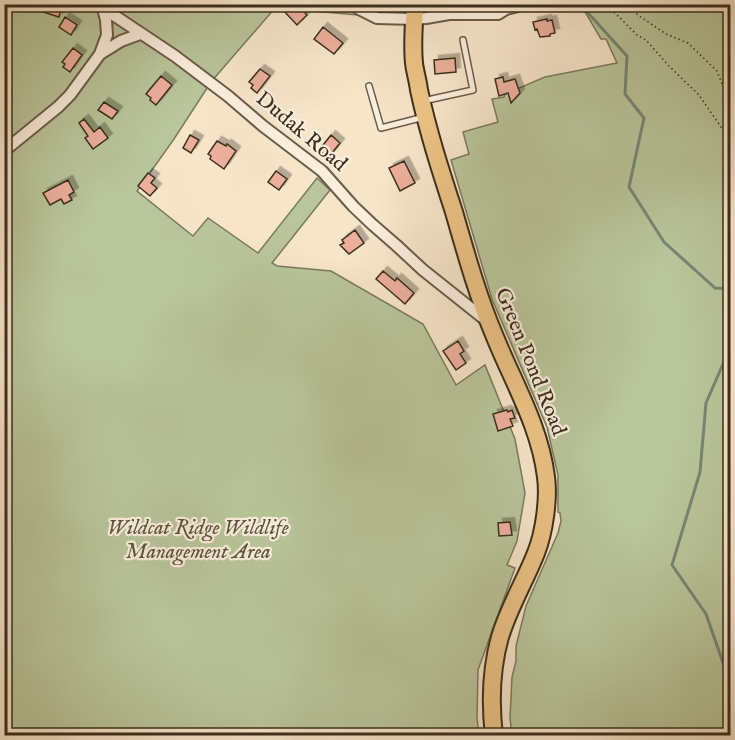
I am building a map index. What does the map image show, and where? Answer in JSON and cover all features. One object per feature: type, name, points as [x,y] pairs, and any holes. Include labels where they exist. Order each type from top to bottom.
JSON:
[{"type":"main road","name":"Green Pond Road","points":[[415,11],[414,64],[436,158],[489,324],[532,422],[543,456],[547,479],[543,528],[537,551],[515,597],[500,636],[494,665],[492,695],[494,735]]},
{"type":"street","points":[[353,4],[377,18],[415,11],[426,18],[448,14],[498,14],[518,6]]},
{"type":"street","points":[[4,151],[70,95],[100,54],[107,34],[102,6]]},
{"type":"street","name":"Dudak Road","points":[[102,6],[175,56],[322,171],[353,206],[423,270],[489,324]]},
{"type":"street","points":[[100,54],[121,41],[140,34]]},
{"type":"lane","points":[[369,86],[381,128],[473,90],[463,40]]},
{"type":"path","points":[[603,4],[637,35],[646,40],[699,95],[730,140]]},
{"type":"path","points":[[627,4],[635,13],[666,34],[688,43],[717,71],[730,98]]},
{"type":"green space","name":"Wildcat Ridge Wildlife Management Area","points":[[4,5],[401,5],[401,11],[394,11],[394,18],[275,8],[211,82],[137,191],[193,236],[208,218],[258,253],[317,178],[330,190],[272,263],[277,266],[331,271],[423,324],[456,385],[485,365],[515,439],[525,493],[517,541],[507,565],[515,568],[478,670],[479,735],[5,735]]},
{"type":"green space","points":[[581,5],[730,5],[730,735],[512,735],[510,718],[516,646],[526,606],[561,521],[558,512],[558,475],[547,427],[492,299],[451,160],[469,154],[463,132],[498,122],[492,99],[504,97],[505,94],[545,77],[617,63],[606,39],[601,39]]},
{"type":"building","points":[[45,4],[60,4],[59,17],[43,12]]},
{"type":"building","points":[[284,4],[297,4],[307,15],[297,25],[281,8]]},
{"type":"building","points":[[65,17],[77,25],[71,35],[59,27]]},
{"type":"building","points":[[547,19],[547,21],[552,20],[555,33],[540,37],[533,22]]},
{"type":"building","points":[[323,27],[343,43],[334,54],[314,39]]},
{"type":"building","points":[[73,48],[82,55],[70,72],[63,67],[65,64],[62,62]]},
{"type":"building","points":[[455,58],[456,72],[435,74],[434,60]]},
{"type":"building","points":[[260,69],[270,76],[257,93],[251,88],[253,85],[249,82]]},
{"type":"building","points":[[161,76],[172,85],[156,105],[146,94]]},
{"type":"building","points":[[503,77],[504,82],[515,79],[520,93],[511,103],[508,93],[499,96],[495,79]]},
{"type":"building","points":[[104,102],[118,111],[112,119],[98,110]]},
{"type":"building","points":[[84,119],[94,132],[100,127],[108,138],[93,149],[85,138],[88,136],[79,123]]},
{"type":"building","points":[[190,135],[199,140],[191,153],[183,148]]},
{"type":"building","points":[[331,135],[340,143],[328,158],[319,150]]},
{"type":"building","points":[[217,141],[226,146],[227,144],[236,151],[224,169],[210,159],[211,156],[208,154]]},
{"type":"building","points":[[404,161],[415,183],[400,191],[389,168]]},
{"type":"building","points":[[276,171],[287,179],[279,190],[268,182]]},
{"type":"building","points":[[148,173],[155,178],[151,183],[157,188],[150,196],[138,186]]},
{"type":"building","points":[[68,180],[74,192],[69,195],[72,200],[64,204],[61,199],[50,205],[43,193]]},
{"type":"building","points":[[355,230],[364,243],[349,254],[340,245],[344,243],[342,240]]},
{"type":"building","points":[[383,271],[395,281],[397,278],[414,293],[405,304],[376,279]]},
{"type":"building","points":[[458,341],[464,351],[460,354],[466,363],[456,370],[443,351]]},
{"type":"building","points":[[507,410],[508,412],[512,410],[515,418],[510,419],[513,426],[498,431],[493,414]]},
{"type":"building","points":[[510,522],[512,535],[499,536],[498,523]]},
{"type":"waterway","points":[[580,4],[627,56],[625,94],[644,118],[629,187],[664,242],[715,288],[730,289]]},
{"type":"waterway","points":[[730,348],[706,403],[700,472],[672,565],[706,614],[729,680],[730,716]]},
{"type":"waterway","points":[[726,736],[730,728]]}]
